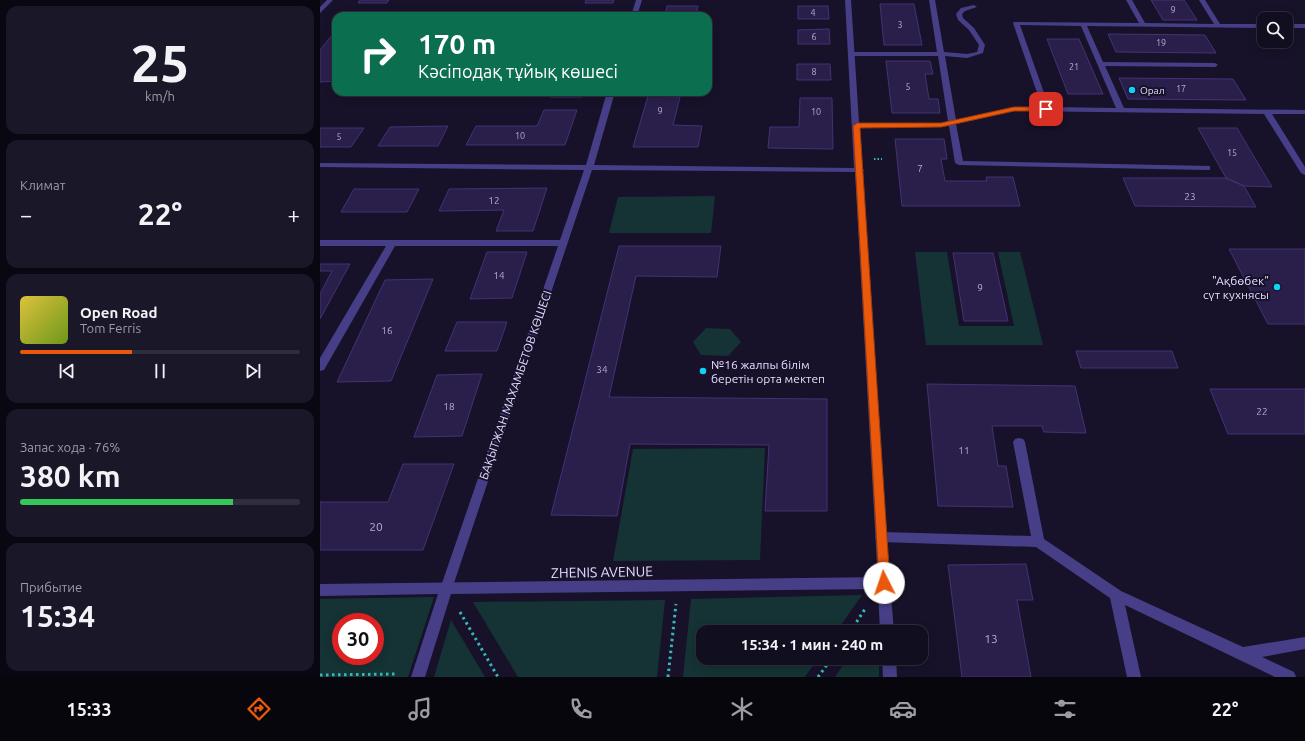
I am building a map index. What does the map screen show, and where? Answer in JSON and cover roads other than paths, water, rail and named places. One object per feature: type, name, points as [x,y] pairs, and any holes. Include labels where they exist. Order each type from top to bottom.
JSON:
[{"type":"street","points":[[320,11],[330,0]]},
{"type":"street","points":[[635,12],[639,0]]},
{"type":"street","points":[[848,0],[860,170],[887,625]]},
{"type":"street","points":[[932,0],[959,163],[1207,168]]},
{"type":"street","points":[[1129,0],[1143,25]]},
{"type":"street","points":[[1202,0],[1218,26]]},
{"type":"street","points":[[852,54],[941,54],[967,56],[980,53],[982,45],[972,29],[960,19],[959,14],[963,9],[974,7]]},
{"type":"street","points":[[1046,109],[1016,23],[1257,26]]},
{"type":"street","points":[[1083,24],[1121,110]]},
{"type":"street","points":[[1293,26],[1305,26]]},
{"type":"street","points":[[1101,64],[1215,64]]},
{"type":"street","name":"БАҚЫТЖАН МАХАМБЕТОВ КӨШЕСІ","points":[[418,676],[446,589],[589,168],[611,96]]},
{"type":"street","points":[[857,126],[941,125],[1014,109],[1305,112]]},
{"type":"street","points":[[1267,112],[1305,173]]},
{"type":"street","points":[[320,165],[860,170]]},
{"type":"street","points":[[320,243],[563,243]]},
{"type":"street","points":[[320,367],[392,244]]},
{"type":"street","points":[[1019,442],[1038,542]]},
{"type":"street","points":[[881,537],[1038,542],[1116,595],[1289,677]]},
{"type":"street","name":"ZHENIS AVENUE","points":[[320,590],[884,583]]},
{"type":"street","points":[[1116,595],[1134,677]]},
{"type":"street","points":[[1242,654],[1305,643]]},
{"type":"street","points":[[889,665],[890,677]]},
{"type":"place","name":"Орал","points":[[1132,90]]},
{"type":"place","name":"\"Ақбөбек\" сүт кухнясы","points":[[1277,287]]},
{"type":"place","name":"№16 жалпы білім беретін орта мектеп","points":[[703,371]]}]
